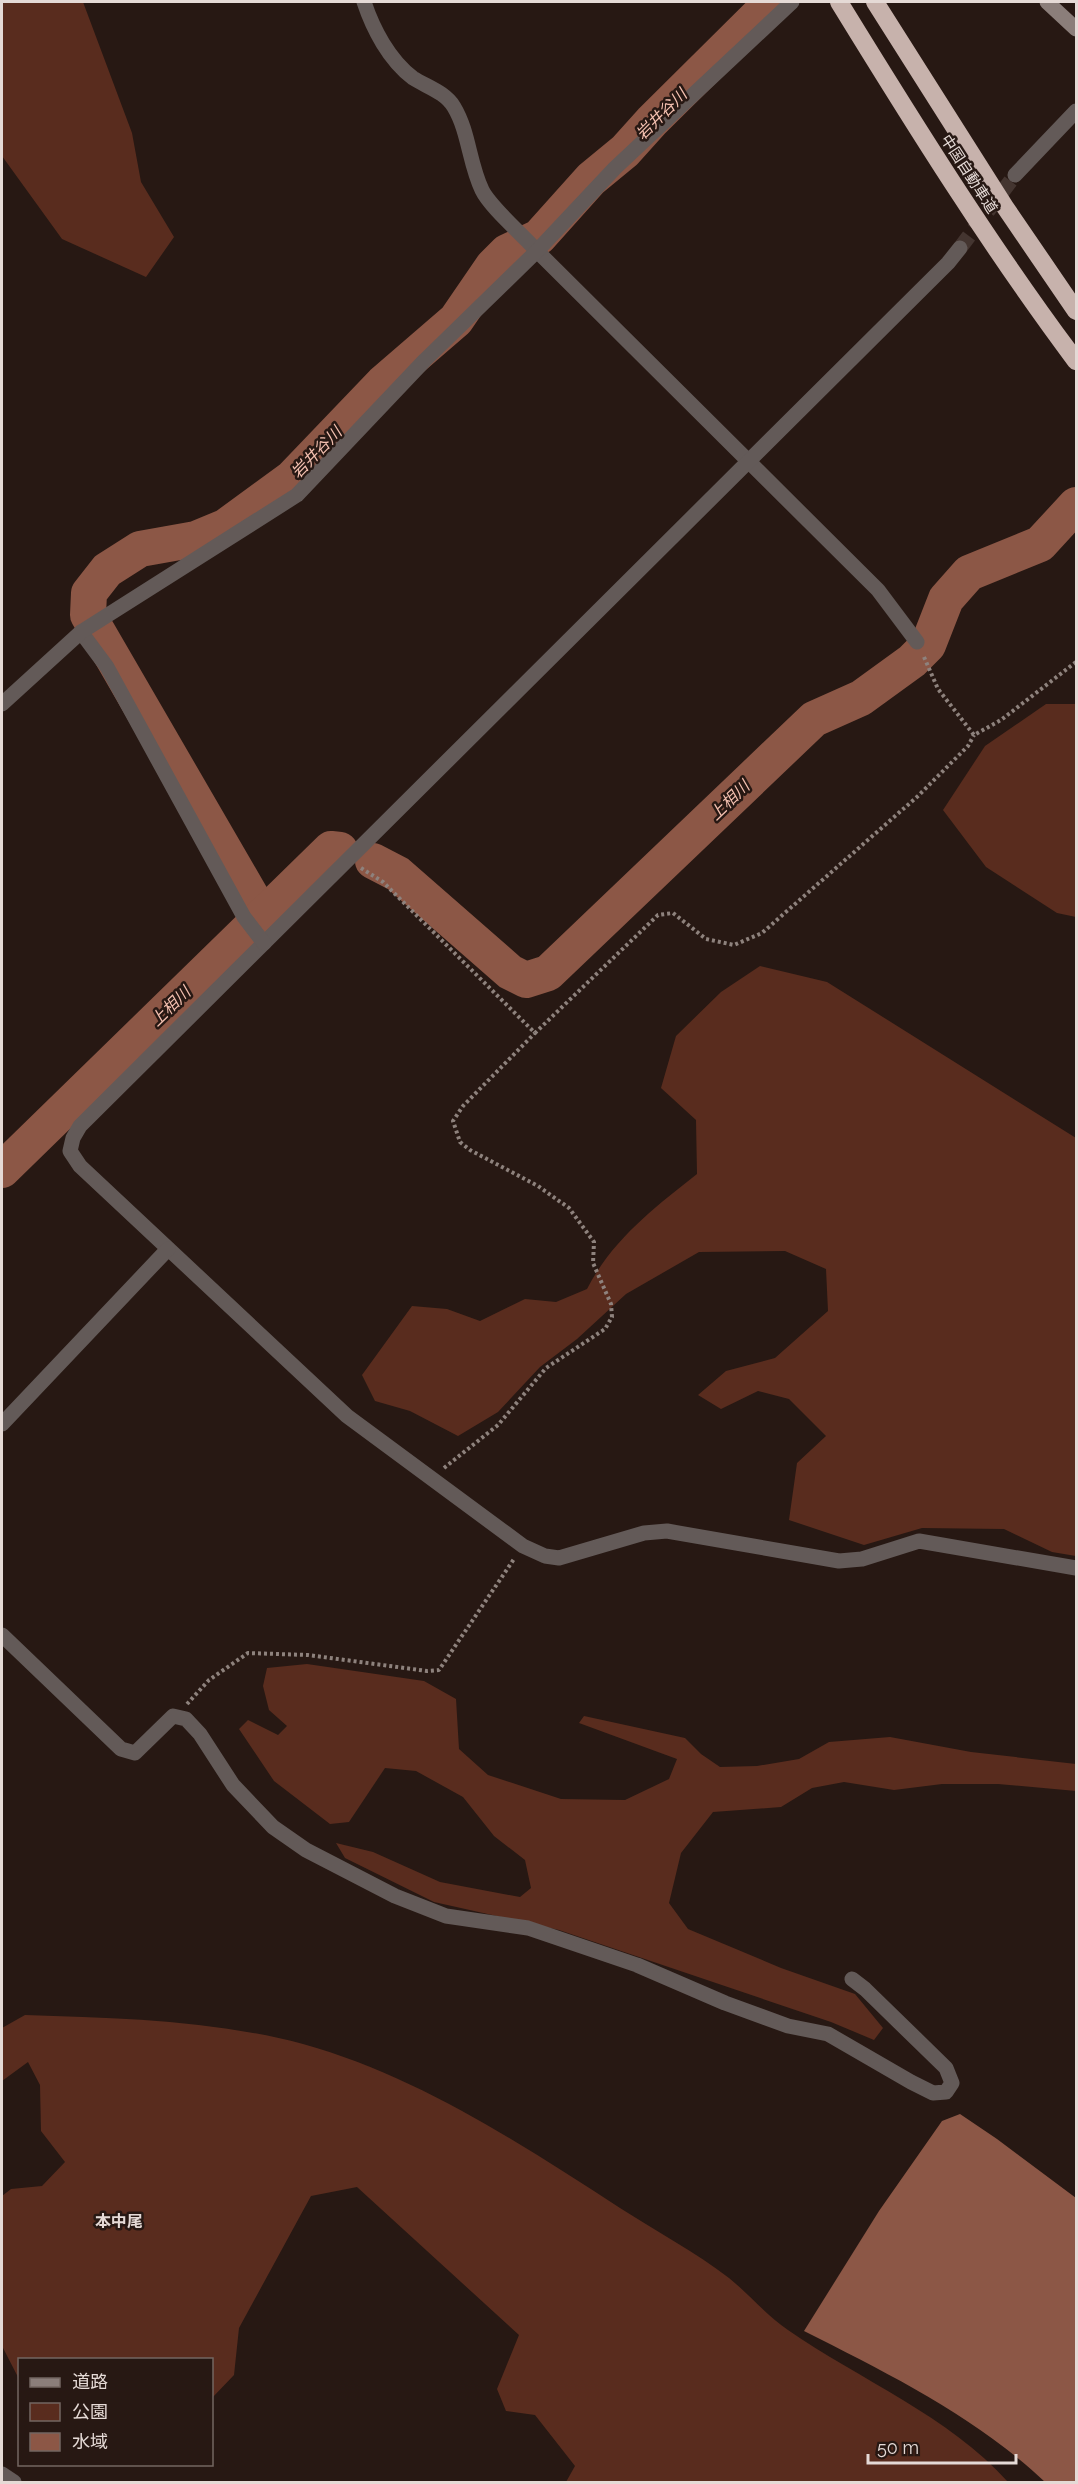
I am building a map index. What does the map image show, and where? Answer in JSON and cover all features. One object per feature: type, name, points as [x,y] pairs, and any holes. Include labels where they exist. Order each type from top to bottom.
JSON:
[{"type":"highway","name":"中国自動車道","points":[[839,2],[906,112],[989,237],[1077,361]]},
{"type":"highway","name":"中国自動車道","points":[[875,2],[1005,207],[1077,311]]},
{"type":"street","points":[[364,2],[381,40],[402,68],[438,91],[453,105],[463,126],[475,173],[483,193],[537,251],[878,590],[917,642]]},
{"type":"street","points":[[2,704],[89,627],[297,495],[425,360],[537,251],[615,168],[792,2]]},
{"type":"street","points":[[1047,2],[1077,29]]},
{"type":"street","points":[[1015,175],[1077,111]]},
{"type":"street","points":[[960,248],[948,263],[348,860],[261,939],[80,1126],[72,1138],[70,1151],[80,1166],[347,1416],[523,1546],[545,1556],[559,1558],[644,1533],[667,1531],[839,1561],[862,1560],[919,1541],[1077,1568]]},
{"type":"street","points":[[89,627],[107,667],[244,917],[261,939]]},
{"type":"street","points":[[2,1424],[168,1250]]},
{"type":"street","points":[[2,1635],[121,1749],[135,1753],[172,1716],[186,1719],[200,1734],[233,1785],[273,1827],[306,1850],[395,1896],[446,1916],[528,1928],[637,1965],[725,2003],[788,2026],[828,2034],[933,2093],[946,2092],[952,2083],[946,2068],[866,1989],[852,1979]]},
{"type":"street","points":[[2,2474],[14,2482]]},
{"type":"path","points":[[917,642],[938,689],[975,735]]},
{"type":"path","points":[[433,1479],[498,1425],[546,1368],[605,1329],[612,1317],[611,1304],[593,1263],[594,1242],[569,1208],[538,1186],[460,1142],[453,1122],[463,1106],[658,915],[673,913],[706,939],[734,945],[762,933],[918,796],[968,746],[975,735],[1001,720],[1077,662]]},
{"type":"path","points":[[348,860],[383,882],[535,1033]]},
{"type":"path","points":[[186,1719],[187,1704],[198,1689],[248,1653],[308,1655],[427,1671],[439,1670],[523,1546]]},
{"type":"green space","points":[[2,2],[83,2],[132,133],[141,182],[174,237],[146,277],[62,239],[2,156]]},
{"type":"green space","points":[[1046,704],[1076,704],[1076,917],[1057,913],[986,867],[943,810],[985,746]]},
{"type":"green space","points":[[760,966],[827,982],[1076,1138],[1076,1556],[1052,1552],[1004,1529],[922,1528],[864,1545],[789,1520],[797,1463],[826,1436],[789,1399],[758,1391],[721,1409],[698,1395],[726,1371],[775,1358],[828,1311],[826,1269],[785,1251],[699,1252],[626,1294],[577,1339],[540,1367],[498,1412],[458,1436],[410,1411],[375,1401],[362,1375],[412,1306],[447,1309],[480,1321],[525,1299],[556,1302],[587,1289],[597,1271],[622,1240],[650,1212],[697,1174],[696,1120],[661,1088],[676,1036],[721,992]]},
{"type":"green space","points":[[307,1664],[424,1681],[456,1699],[459,1749],[488,1775],[561,1799],[625,1800],[669,1779],[677,1759],[579,1723],[584,1716],[685,1738],[701,1754],[720,1767],[757,1766],[799,1759],[829,1742],[890,1737],[971,1752],[1076,1764],[1076,1791],[998,1784],[942,1784],[894,1790],[844,1782],[812,1788],[781,1807],[713,1812],[681,1853],[669,1903],[688,1929],[781,1968],[855,1994],[883,2028],[874,2040],[831,2022],[559,1930],[434,1902],[345,1858],[336,1843],[373,1852],[440,1882],[520,1897],[531,1888],[525,1860],[494,1836],[463,1797],[416,1771],[385,1768],[349,1822],[330,1824],[274,1781],[239,1729],[248,1720],[278,1735],[287,1726],[269,1710],[263,1686],[267,1668]]},
{"type":"green space","points":[[25,2015],[95,2017],[200,2025],[303,2044],[387,2074],[428,2093],[507,2136],[703,2259],[729,2278],[788,2330],[959,2437],[1008,2482],[566,2482],[575,2466],[535,2415],[506,2411],[497,2389],[519,2335],[357,2187],[311,2196],[239,2328],[234,2375],[213,2397],[213,2358],[18,2358],[18,2377],[2,2346],[2,2196],[11,2189],[42,2186],[65,2162],[41,2131],[40,2085],[28,2062],[2,2081],[2,2028]]},
{"type":"water","points":[[960,2114],[1076,2198],[1076,2482],[1045,2482],[990,2437],[930,2398],[804,2331],[879,2211],[942,2121]]},
{"type":"waterway","name":"岩井谷川","points":[[262,915],[88,615],[89,593],[107,570],[140,549],[196,539],[225,527],[292,478],[383,383],[456,320],[493,266],[507,252],[539,237],[591,179],[625,151],[652,121],[772,2]]},
{"type":"waterway","name":"上相川","points":[[373,861],[398,874],[510,972],[526,980],[548,973],[814,719],[861,698],[912,661],[928,645],[946,599],[969,573],[1040,544],[1076,505]]},
{"type":"waterway","name":"上相川","points":[[2,1170],[331,849],[340,850]]},
{"type":"tunnel","points":[[960,248],[1015,175]]},
{"type":"district","name":"本中尾","points":[[119,2221]]}]
